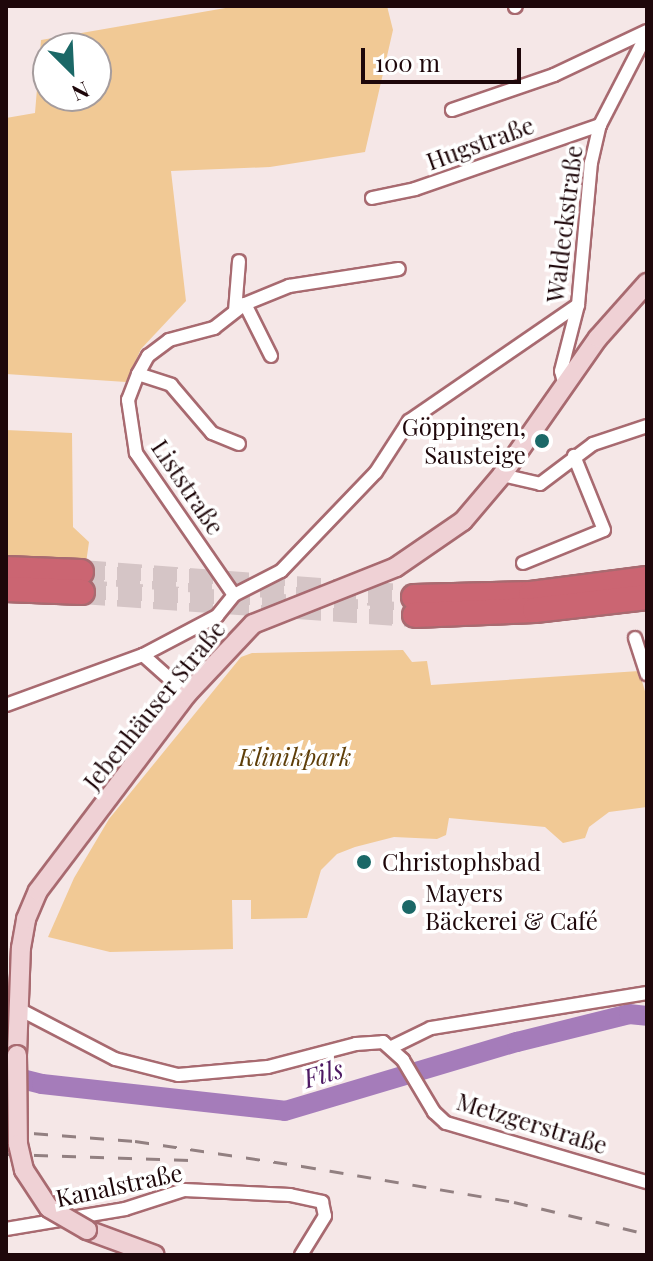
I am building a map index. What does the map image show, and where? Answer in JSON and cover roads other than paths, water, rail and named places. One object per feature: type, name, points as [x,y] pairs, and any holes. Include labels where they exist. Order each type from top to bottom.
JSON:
[{"type":"highway","points":[[6,569],[81,582],[6,589]]},
{"type":"highway","points":[[647,579],[415,606],[535,610],[647,597]]},
{"type":"main road","name":"Jebenhäuser Straße","points":[[155,1255],[87,1230],[49,1208],[24,1170],[18,1144],[17,1055],[12,1008],[26,919],[38,891],[187,694],[253,624],[409,560],[463,521],[502,475],[564,382],[647,283]]},
{"type":"street","name":"Waldeckstraße","points":[[452,110],[554,75],[647,32]]},
{"type":"street","name":"Waldeckstraße","points":[[564,382],[561,371],[578,305],[591,163],[600,125],[647,32]]},
{"type":"street","name":"Hugstraße","points":[[372,198],[415,189],[600,125]]},
{"type":"street","points":[[239,261],[240,307],[271,356]]},
{"type":"street","name":"Liststraße","points":[[234,595],[136,453],[128,400],[138,374],[161,345],[214,328],[240,307],[325,277],[399,269]]},
{"type":"street","points":[[6,705],[143,655],[217,616],[234,595],[281,571],[367,483],[409,421],[578,305]]},
{"type":"street","points":[[138,374],[171,385],[212,433],[239,444]]},
{"type":"street","points":[[502,475],[540,484],[593,444],[647,426]]},
{"type":"street","points":[[523,563],[604,530],[574,456]]},
{"type":"street","points":[[635,638],[647,674]]},
{"type":"street","points":[[143,655],[187,694]]},
{"type":"street","points":[[12,1008],[115,1059],[178,1075],[268,1067],[366,1042],[392,1047],[431,1028],[647,993]]},
{"type":"street","name":"Metzgerstraße","points":[[392,1047],[426,1099],[446,1123],[647,1182]]},
{"type":"street","name":"Kanalstraße","points":[[6,1229],[125,1209],[184,1190],[290,1195],[322,1202],[325,1216],[301,1255]]},
{"type":"waterway","name":"Fils","points":[[6,1075],[42,1084],[285,1111],[517,1042],[629,1014],[647,1016]]},
{"type":"tunnel","points":[[81,572],[414,597]]},
{"type":"tunnel","points":[[82,592],[415,615]]},
{"type":"railway","points":[[6,1131],[135,1141],[302,1166],[514,1202],[647,1234]]},
{"type":"railway","points":[[6,1154],[190,1160]]},
{"type":"place","name":"Göppingen, Sausteige","points":[[542,441]]},
{"type":"place","name":"Christophsbad","points":[[364,862]]},
{"type":"place","name":"Mayers Bäckerei & Café","points":[[409,907]]},
{"type":"park label","name":"Klinikpark","points":[[295,757]]}]
